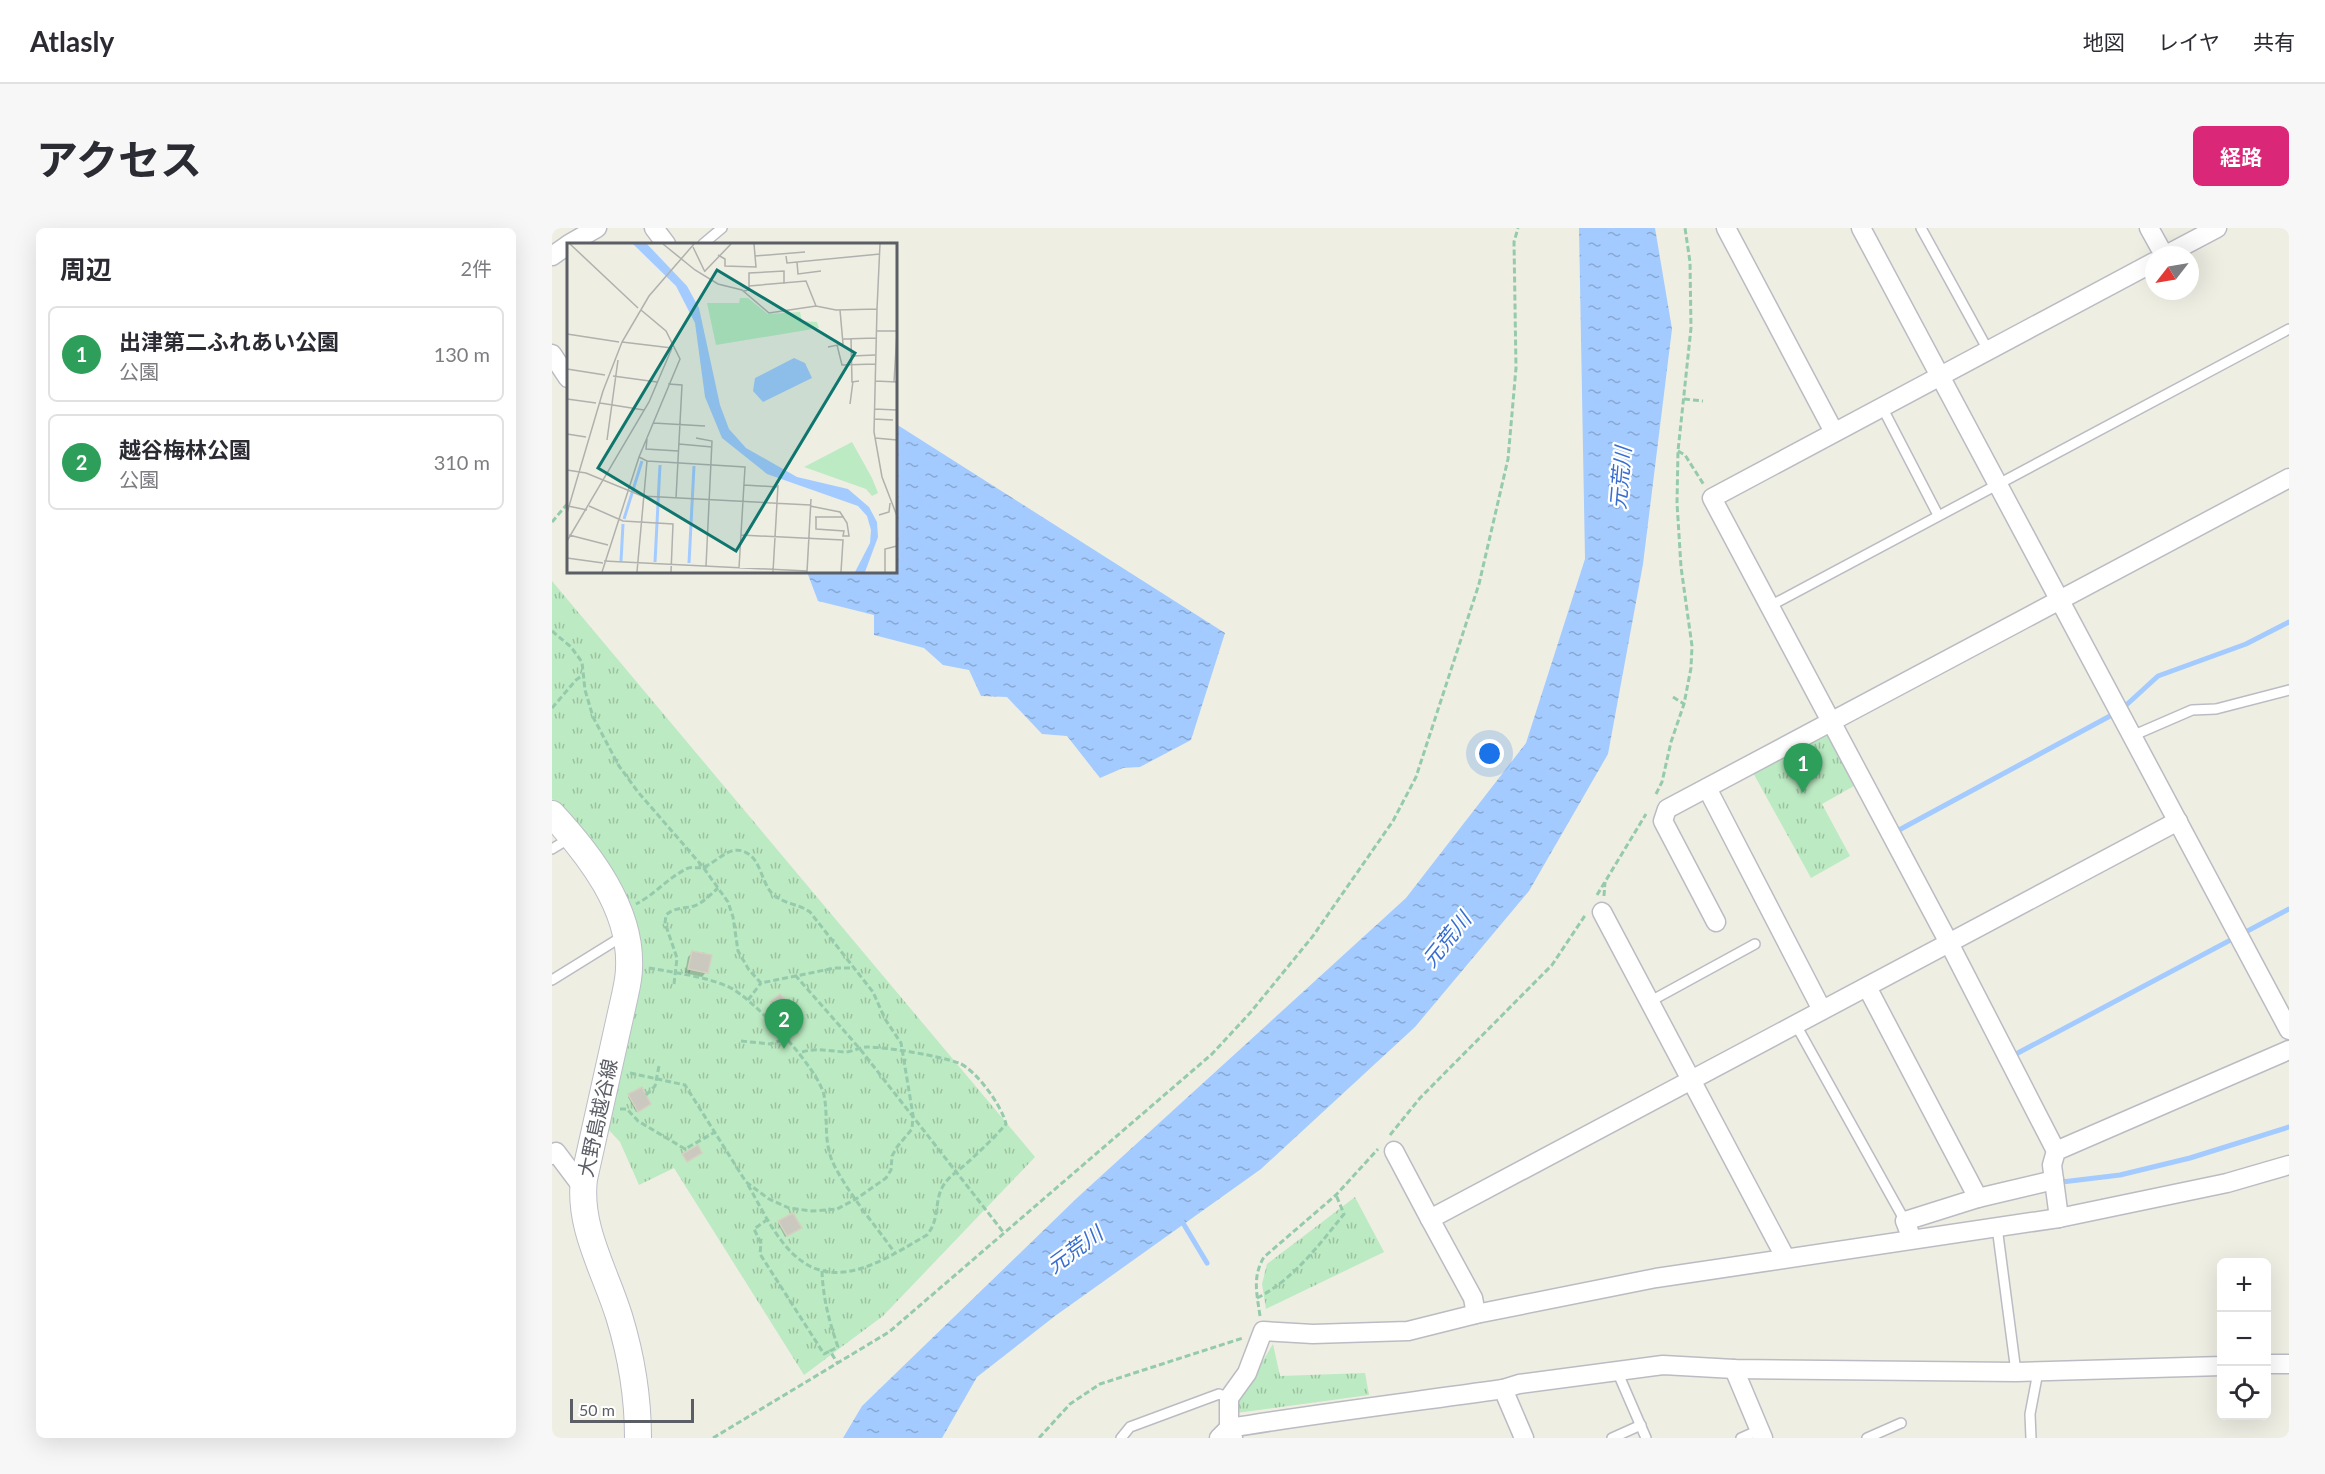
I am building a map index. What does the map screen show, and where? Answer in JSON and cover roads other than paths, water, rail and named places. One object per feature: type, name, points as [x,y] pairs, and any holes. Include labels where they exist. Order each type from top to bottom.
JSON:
[{"type":"main road","name":"大野島越谷線","points":[[552,814],[562,843],[594,864],[608,888],[626,935],[629,966],[625,995],[583,1188],[584,1215],[628,1348],[638,1438]]},
{"type":"street","points":[[654,228],[665,243]]},
{"type":"street","points":[[1726,228],[1834,432]]},
{"type":"street","points":[[1861,228],[2289,1030]]},
{"type":"street","points":[[2150,228],[2160,246]]},
{"type":"street","points":[[2182,246],[2217,228]]},
{"type":"street","points":[[552,256],[567,245]]},
{"type":"street","points":[[2059,1218],[2052,1164],[2056,1151],[1949,943],[1712,498],[2145,267]]},
{"type":"street","points":[[552,354],[567,376]]},
{"type":"street","points":[[1716,922],[1663,821],[1667,809],[2289,478]]},
{"type":"street","points":[[1707,788],[1822,1011]]},
{"type":"street","points":[[1430,1219],[2178,821]]},
{"type":"street","points":[[1595,907],[1649,1002],[1785,1257]]},
{"type":"street","points":[[1867,987],[1978,1198]]},
{"type":"street","points":[[2056,1151],[2289,1050]]},
{"type":"street","points":[[552,1155],[556,1152],[583,1188]]},
{"type":"street","points":[[1394,1152],[1473,1299],[1476,1314]]},
{"type":"street","points":[[2217,1366],[2016,1372],[1734,1369],[1663,1365],[1314,1414],[1227,1435],[1228,1398],[1247,1372],[1263,1331],[1313,1334],[1408,1331],[1476,1314],[1656,1278],[2059,1218],[2227,1183],[2289,1165]]},
{"type":"street","points":[[1912,1239],[1905,1221],[1978,1198],[2054,1180]]},
{"type":"street","points":[[2271,1364],[2289,1364]]},
{"type":"street","points":[[1734,1369],[1761,1434]]},
{"type":"street","points":[[1503,1389],[1524,1438]]},
{"type":"lane","points":[[704,243],[722,228]]},
{"type":"lane","points":[[1921,228],[1988,350]]},
{"type":"lane","points":[[1770,606],[2289,329]]},
{"type":"lane","points":[[1882,407],[1938,515]]},
{"type":"lane","points":[[2132,736],[2192,710],[2216,709],[2289,690]]},
{"type":"lane","points":[[552,980],[626,935]]},
{"type":"lane","points":[[1649,1002],[1755,944]]},
{"type":"lane","points":[[1796,1024],[1905,1221]]},
{"type":"lane","points":[[1997,1227],[2016,1372]]},
{"type":"lane","points":[[1617,1371],[1646,1438]]},
{"type":"lane","points":[[2031,1438],[2030,1414],[2038,1372]]},
{"type":"lane","points":[[1121,1438],[1130,1427],[1219,1394],[1228,1398]]},
{"type":"lane","points":[[1867,1438],[1901,1424]]},
{"type":"lane","points":[[1612,1438],[1641,1425]]},
{"type":"lane","points":[[1741,1438],[1761,1434]]},
{"type":"water","name":"元荒川","points":[[1579,228],[1655,228],[1672,329],[1643,564],[1608,754],[1529,891],[1415,1027],[1261,1169],[1055,1316],[977,1377],[942,1438],[843,1438],[862,1406],[1078,1197],[1406,898],[1526,743],[1585,559]]},
{"type":"water","points":[[897,425],[1225,633],[1191,740],[1140,767],[1123,768],[1100,778],[1067,736],[1042,734],[1007,697],[981,696],[969,670],[943,665],[924,648],[874,635],[874,615],[818,601],[807,573],[897,573]]},
{"type":"waterway","points":[[1899,830],[2110,716],[2123,708],[2158,676],[2246,644],[2289,622]]},
{"type":"waterway","points":[[2016,1054],[2289,909]]},
{"type":"waterway","points":[[2062,1182],[2120,1175],[2190,1158],[2289,1127]]},
{"type":"waterway","points":[[1180,1218],[1207,1263]]},
{"type":"place","name":"出津第二ふれあい公園","points":[[1803,793]]},
{"type":"place","name":"越谷梅林公園","points":[[784,1049]]}]
